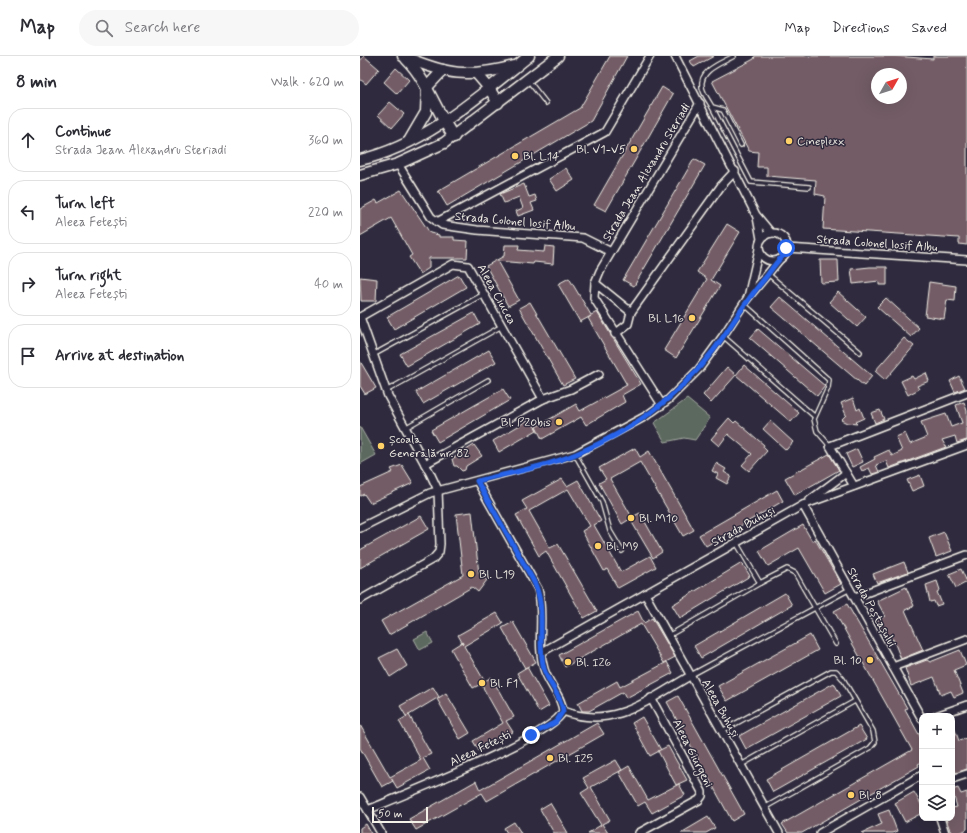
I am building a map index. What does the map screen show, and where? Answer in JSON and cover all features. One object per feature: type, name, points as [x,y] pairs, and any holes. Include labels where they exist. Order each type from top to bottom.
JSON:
[{"type":"main road","points":[[403,56],[443,70],[477,74],[518,65]]},
{"type":"main road","points":[[403,56],[417,71],[427,87],[443,122],[454,137]]},
{"type":"main road","points":[[360,160],[406,144],[443,122],[529,56]]},
{"type":"main road","points":[[360,175],[398,164],[426,152],[454,137],[558,56]]},
{"type":"main road","points":[[406,144],[419,127],[426,112],[427,87],[443,70]]},
{"type":"main road","points":[[477,74],[489,88],[498,103]]},
{"type":"street","points":[[437,222],[605,132],[650,56]]},
{"type":"street","name":"Strada Jean Alexandru Steriadi","points":[[676,56],[756,215],[771,233]]},
{"type":"street","name":"Strada Jean Alexandru Steriadi","points":[[611,252],[700,103]]},
{"type":"street","name":"Strada Colonel Iosif Albu","points":[[398,164],[431,216],[437,222],[446,227],[583,238],[611,252]]},
{"type":"street","points":[[616,334],[628,324],[631,312],[721,186],[734,171]]},
{"type":"street","name":"Strada Jean Alexandru Steriadi","points":[[756,215],[761,239]]},
{"type":"street","points":[[360,528],[405,504],[438,490],[477,481],[575,454],[618,433],[662,405],[689,381],[723,336],[746,301],[783,256],[786,248],[783,237],[771,233],[761,239],[746,301]]},
{"type":"street","name":"Strada Colonel Iosif Albu","points":[[786,248],[967,260]]},
{"type":"street","points":[[759,249],[763,257],[771,261],[780,259]]},
{"type":"street","points":[[611,252],[595,283],[594,298],[662,405]]},
{"type":"street","name":"Aleea Ciucea","points":[[360,317],[453,264],[468,266],[543,399]]},
{"type":"street","points":[[595,283],[631,312]]},
{"type":"street","points":[[360,317],[386,392],[438,490],[440,544],[436,556],[360,600]]},
{"type":"street","points":[[425,464],[543,399],[571,390],[599,374]]},
{"type":"street","points":[[854,486],[830,446],[967,393]]},
{"type":"street","name":"Strada Buhuși","points":[[542,652],[803,505],[967,445]]},
{"type":"street","points":[[803,505],[846,473]]},
{"type":"street","points":[[477,481],[538,589],[541,604],[542,652],[546,673],[562,704],[563,711],[582,718],[601,718],[620,714],[690,676]]},
{"type":"street","name":"Strada Poștașului","points":[[803,505],[919,714]]},
{"type":"street","points":[[855,597],[967,555]]},
{"type":"street","name":"Aleea Buhuși","points":[[644,594],[778,833]]},
{"type":"street","points":[[893,667],[967,639]]},
{"type":"street","name":"Aleea Giurgeni","points":[[639,833],[699,800],[702,796],[702,792],[651,698]]},
{"type":"street","points":[[944,713],[967,705]]},
{"type":"street","name":"Aleea Fetești","points":[[364,808],[498,754],[556,722],[563,711]]},
{"type":"street","points":[[955,778],[967,774]]},
{"type":"street","points":[[820,833],[919,776]]},
{"type":"street","points":[[360,796],[364,808],[381,833]]},
{"type":"street","points":[[941,821],[944,833]]},
{"type":"lane","points":[[734,56],[705,73],[702,79],[702,88],[751,182],[809,187]]},
{"type":"lane","points":[[528,80],[546,103]]},
{"type":"lane","points":[[700,103],[705,95]]},
{"type":"lane","points":[[712,107],[723,110],[741,145]]},
{"type":"lane","points":[[768,274],[860,352]]},
{"type":"lane","points":[[373,355],[484,294]]},
{"type":"lane","points":[[746,301],[829,380],[828,388],[814,416],[815,427],[830,446]]},
{"type":"lane","points":[[386,392],[502,326]]},
{"type":"lane","points":[[723,336],[814,416]]},
{"type":"lane","points":[[405,428],[488,380]]},
{"type":"lane","points":[[575,454],[602,502],[610,531],[622,551]]},
{"type":"lane","points":[[736,542],[760,583]]},
{"type":"lane","points":[[668,636],[781,571],[792,570],[836,644]]},
{"type":"lane","points":[[690,676],[850,589]]},
{"type":"lane","points":[[721,731],[831,671],[840,674],[875,737],[873,745],[764,808]]},
{"type":"lane","points":[[741,765],[855,701]]},
{"type":"green space","points":[[687,399],[710,418],[695,440],[684,438],[665,442],[654,423]]},
{"type":"green space","points":[[360,427],[376,455],[360,464]]},
{"type":"green space","points":[[427,632],[433,643],[420,650],[414,639]]},
{"type":"building","points":[[364,56],[379,69],[366,84],[360,79],[360,61]]},
{"type":"building","name":"Bl. L14","points":[[610,56],[627,56],[591,121],[447,206],[438,191],[580,108]]},
{"type":"building","points":[[699,56],[714,56],[694,67],[690,61]]},
{"type":"building","points":[[755,56],[894,56],[933,59],[933,56],[967,56],[967,245],[959,244],[959,238],[823,229],[825,196],[815,194],[816,180],[767,176],[767,167],[757,167],[758,152],[749,151],[712,81],[754,59]]},
{"type":"building","points":[[396,68],[409,80],[397,94],[384,82]]},
{"type":"building","name":"Bl. V1-V5","points":[[662,87],[673,94],[606,211],[594,205]]},
{"type":"building","points":[[390,102],[404,114],[392,128],[378,115]]},
{"type":"building","points":[[694,159],[705,165],[634,286],[623,280]]},
{"type":"building","points":[[566,168],[574,180],[557,191],[549,179]]},
{"type":"building","points":[[524,184],[529,197],[535,195],[537,201],[531,203],[534,210],[518,216],[516,211],[523,208],[519,197],[504,203],[500,194]]},
{"type":"building","points":[[401,190],[430,233],[439,235],[439,237],[454,237],[454,240],[468,241],[467,258],[429,258],[429,268],[420,274],[409,257],[412,255],[391,218],[360,236],[360,209],[376,200],[378,203]]},
{"type":"building","name":"Bl. L16","points":[[727,224],[740,232],[711,280],[720,286],[676,358],[664,350],[707,279],[697,272]]},
{"type":"building","points":[[505,245],[519,245],[518,250],[544,252],[545,246],[554,247],[553,264],[497,261],[519,300],[508,306],[486,266],[504,256]]},
{"type":"building","points":[[820,260],[838,260],[839,282],[821,283]]},
{"type":"building","points":[[887,267],[887,285],[879,285],[879,281],[853,284],[851,269]]},
{"type":"building","points":[[459,275],[466,287],[394,329],[387,317]]},
{"type":"building","points":[[360,277],[377,279],[376,301],[361,301]]},
{"type":"building","points":[[569,278],[591,315],[597,312],[641,384],[622,395],[625,402],[586,425],[581,417],[542,439],[536,427],[576,404],[580,411],[627,385],[588,318],[591,316],[580,322],[558,284]]},
{"type":"building","points":[[929,282],[956,286],[955,301],[947,300],[944,319],[925,316]]},
{"type":"building","points":[[838,292],[866,317],[857,327],[829,302]]},
{"type":"building","points":[[780,297],[872,376],[864,386],[771,307]]},
{"type":"building","points":[[886,298],[919,328],[911,337],[877,307]]},
{"type":"building","points":[[530,302],[575,379],[563,385],[519,308]]},
{"type":"building","points":[[474,313],[480,324],[407,366],[400,354]]},
{"type":"building","points":[[758,329],[825,386],[817,396],[750,338]]},
{"type":"building","points":[[904,338],[914,346],[885,380],[875,371]]},
{"type":"building","points":[[489,350],[496,362],[423,404],[416,392]]},
{"type":"building","points":[[360,361],[376,388],[365,394],[360,386]]},
{"type":"building","points":[[744,365],[799,413],[791,422],[736,375]]},
{"type":"building","points":[[727,367],[736,375],[711,403],[703,395]]},
{"type":"building","points":[[926,373],[929,381],[917,386],[919,389],[908,395],[901,381],[912,376],[914,379]]},
{"type":"building","points":[[959,376],[965,388],[955,392],[950,381]]},
{"type":"building","points":[[503,389],[510,400],[438,442],[431,430]]},
{"type":"building","points":[[853,398],[857,410],[860,408],[864,418],[855,422],[857,424],[847,423],[841,420],[846,415],[841,403]]},
{"type":"building","points":[[964,402],[967,411],[967,440],[957,443],[955,436],[942,440],[946,447],[889,468],[886,461],[876,465],[879,472],[872,474],[869,468],[862,471],[860,467],[875,459],[874,457],[889,450],[892,456],[902,451],[896,437],[905,433],[910,444],[927,437],[921,422],[946,414],[951,427],[962,423],[956,405]]},
{"type":"building","points":[[880,410],[884,419],[875,423],[871,413]]},
{"type":"building","points":[[729,418],[734,423],[736,421],[764,445],[763,447],[767,451],[749,471],[742,465],[752,454],[728,434],[719,446],[711,439]]},
{"type":"building","points":[[530,419],[537,430],[499,452],[493,441]]},
{"type":"building","points":[[770,421],[793,442],[786,450],[763,429]]},
{"type":"building","points":[[474,445],[482,456],[466,466],[465,470],[462,471],[457,466],[454,466],[452,459]]},
{"type":"building","name":"Bl. M10","points":[[635,448],[640,457],[649,451],[694,530],[683,536],[640,462],[610,479],[632,517],[640,513],[662,552],[653,558],[630,519],[622,524],[599,483],[606,479],[599,468]]},
{"type":"building","points":[[857,449],[863,462],[852,467],[846,454]]},
{"type":"building","points":[[829,454],[839,470],[795,495],[785,478]]},
{"type":"building","points":[[716,463],[726,469],[724,472],[731,476],[727,484],[716,478],[718,474],[712,471]]},
{"type":"building","points":[[402,465],[413,483],[370,503],[364,494],[360,496],[360,487],[393,472],[391,469]]},
{"type":"building","points":[[920,475],[924,486],[912,491],[907,480]]},
{"type":"building","name":"Bl. M9","points":[[562,479],[567,486],[578,480],[601,521],[594,525],[621,572],[650,556],[656,567],[618,588],[607,569],[604,571],[582,531],[590,526],[568,489],[529,511],[550,548],[558,544],[597,611],[584,618],[546,551],[539,556],[516,515],[527,509],[522,501]]},
{"type":"building","points":[[777,490],[783,501],[706,546],[699,535]]},
{"type":"building","name":"Bl. L19","points":[[472,512],[479,574],[487,580],[478,592],[472,587],[389,635],[381,621],[463,575],[456,514]]},
{"type":"building","points":[[421,516],[429,529],[360,568],[360,550]]},
{"type":"building","points":[[803,525],[812,541],[815,539],[841,584],[825,593],[799,548],[768,566],[759,551]]},
{"type":"building","points":[[944,532],[952,551],[936,557],[929,538]]},
{"type":"building","points":[[904,562],[908,572],[877,583],[873,574]]},
{"type":"building","points":[[742,563],[750,576],[680,618],[672,605]]},
{"type":"building","points":[[961,569],[967,582],[956,588],[949,574]]},
{"type":"building","points":[[937,581],[940,590],[937,592],[942,604],[936,606],[934,601],[930,602],[926,585]]},
{"type":"building","points":[[906,587],[914,606],[905,610],[923,650],[901,659],[893,639],[887,642],[877,620],[885,616],[877,601]]},
{"type":"building","points":[[785,593],[792,605],[701,658],[694,646]]},
{"type":"building","points":[[847,604],[907,708],[905,709],[919,735],[919,766],[802,833],[788,833],[782,824],[912,750],[834,611]]},
{"type":"building","points":[[638,611],[644,623],[652,618],[675,657],[664,663],[641,624],[565,667],[559,655]]},
{"type":"building","points":[[497,613],[503,623],[464,646],[485,682],[473,688],[451,649],[462,642],[458,635]]},
{"type":"building","points":[[513,622],[536,662],[525,668],[502,628]]},
{"type":"building","points":[[810,635],[818,650],[727,701],[718,686]]},
{"type":"building","points":[[397,649],[407,666],[390,677],[379,658]]},
{"type":"building","points":[[960,650],[966,665],[954,670],[963,693],[954,697],[951,691],[941,695],[934,677],[911,686],[905,668],[927,660],[930,662]]},
{"type":"building","points":[[667,662],[673,673],[626,698],[623,692],[589,711],[582,711],[578,703],[617,681],[620,687]]},
{"type":"building","points":[[527,667],[549,706],[539,712],[517,673]]},
{"type":"building","points":[[491,677],[514,717],[506,721],[513,732],[479,751],[473,741],[503,723],[481,684]]},
{"type":"building","points":[[834,683],[841,696],[746,749],[739,736]]},
{"type":"building","points":[[433,687],[439,697],[406,716],[400,706]]},
{"type":"building","points":[[446,693],[470,733],[460,739],[437,699]]},
{"type":"building","points":[[678,696],[744,814],[732,821],[667,702]]},
{"type":"building","points":[[409,715],[431,754],[423,758],[430,770],[397,788],[393,781],[382,787],[360,748],[360,725],[390,777],[421,760],[399,721]]},
{"type":"building","points":[[642,717],[661,750],[650,756],[632,723]]},
{"type":"building","name":"Bl. I25","points":[[597,723],[604,734],[487,801],[482,793],[416,830],[409,819],[476,781],[480,790]]},
{"type":"building","points":[[859,726],[867,739],[773,792],[766,779]]},
{"type":"building","points":[[955,730],[959,741],[967,738],[967,769],[956,773]]},
{"type":"building","points":[[668,746],[687,780],[676,785],[658,751]]},
{"type":"building","points":[[616,760],[622,770],[591,787],[610,820],[602,824],[608,833],[588,833],[601,825],[581,793],[589,788],[583,778]]},
{"type":"building","points":[[629,766],[648,800],[679,784],[685,795],[652,813],[645,802],[638,806],[619,772]]},
{"type":"building","points":[[958,788],[961,794],[967,792],[967,829],[960,833],[951,833],[947,821],[955,821],[955,807],[957,807],[955,800],[955,789]]},
{"type":"building","points":[[914,792],[919,801],[919,815],[905,822],[895,803]]},
{"type":"building","points":[[550,803],[568,833],[554,833],[540,809]]},
{"type":"building","points":[[889,810],[897,831],[892,833],[862,833],[882,824],[878,814]]},
{"type":"building","points":[[708,817],[715,828],[706,833],[681,833]]},
{"type":"building","points":[[514,822],[521,833],[507,833],[504,828]]},
{"type":"building","points":[[366,824],[371,833],[360,833],[360,828]]},
{"type":"place","name":"Cineplexx","points":[[789,141]]},
{"type":"place","name":"Bl. V1-V5","points":[[634,149]]},
{"type":"place","name":"Bl. L14","points":[[515,156]]},
{"type":"place","name":"Bl. L16","points":[[692,318]]},
{"type":"place","name":"Bl. P20bis","points":[[559,422]]},
{"type":"place","name":"Școala Generală nr. 82","points":[[381,446]]},
{"type":"place","name":"Bl. M10","points":[[631,518]]},
{"type":"place","name":"Bl. M9","points":[[598,546]]},
{"type":"place","name":"Bl. L19","points":[[471,574]]},
{"type":"place","name":"Bl. 10","points":[[870,660]]},
{"type":"place","name":"Bl. I26","points":[[568,662]]},
{"type":"place","name":"Bl. F1","points":[[482,683]]},
{"type":"place","name":"Bl. I25","points":[[550,758]]},
{"type":"place","name":"Bl. 8","points":[[851,795]]},
{"type":"route","points":[[531,735],[556,722],[562,715],[563,711],[562,704],[548,679],[543,664],[540,596],[538,589],[477,481],[530,468],[575,454],[618,433],[654,411],[689,381],[699,369],[747,299],[786,252],[786,248]]}]
